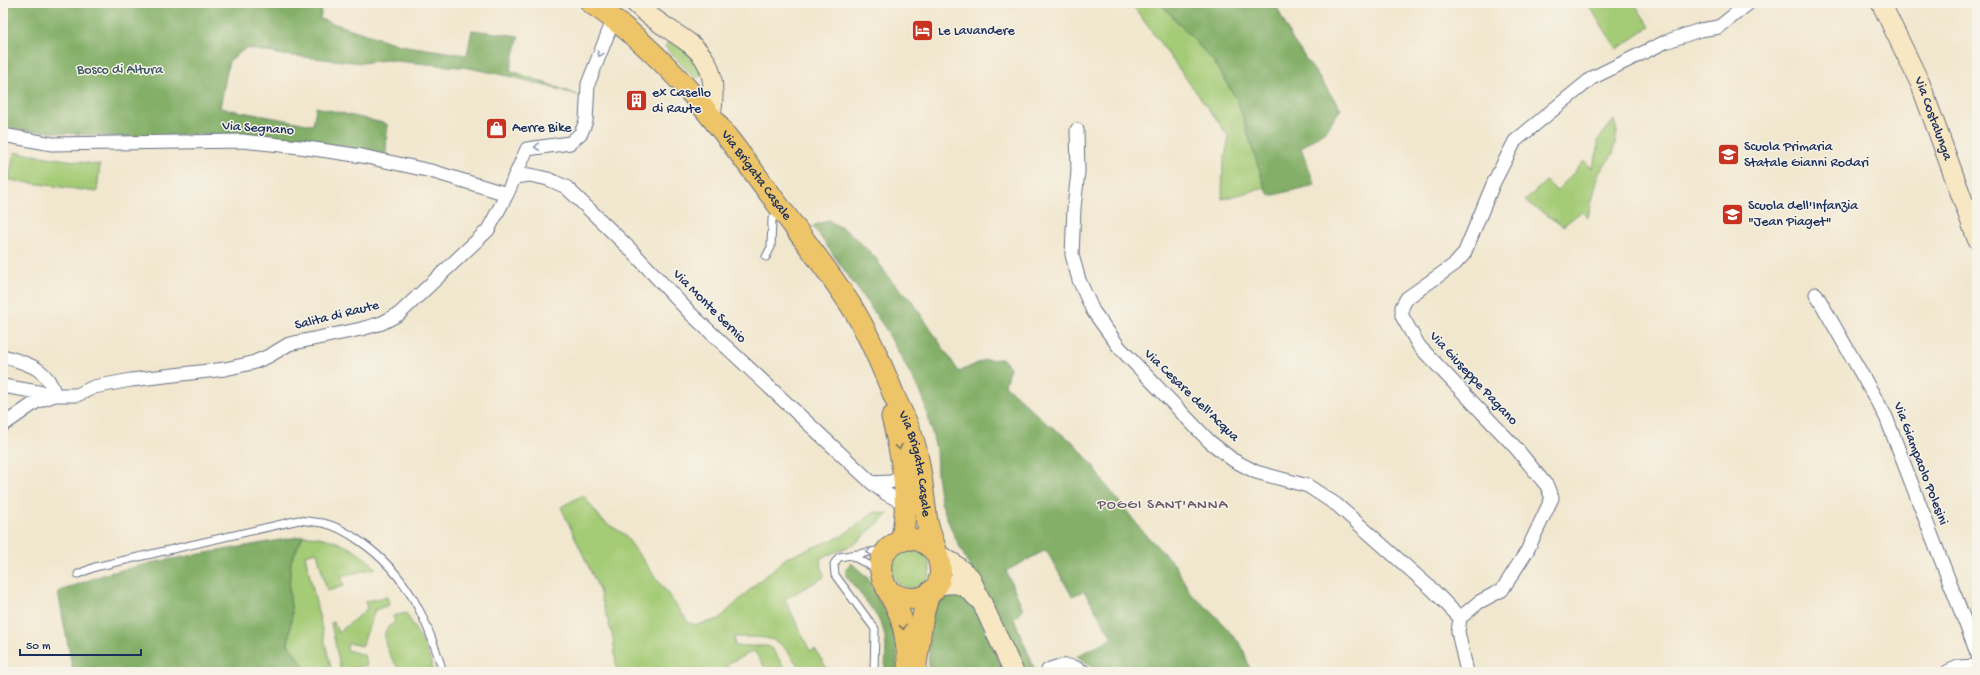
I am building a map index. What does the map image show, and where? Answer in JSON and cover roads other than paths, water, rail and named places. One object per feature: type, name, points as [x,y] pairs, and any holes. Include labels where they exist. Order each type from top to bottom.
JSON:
[{"type":"main road","name":"Via Brigata Casale","points":[[591,3],[614,18],[669,71],[711,116],[782,210],[855,312],[877,354],[915,446],[928,524],[941,570],[940,578],[924,607],[915,672]]},
{"type":"main road","name":"Via Brigata Casale","points":[[877,354],[898,440],[904,477],[905,504],[904,528],[894,545],[883,556],[885,583]]},
{"type":"main road","name":"Via Brigata Casale","points":[[894,545],[911,539],[921,541],[930,546],[937,554]]},
{"type":"main road","points":[[885,583],[905,599],[914,599],[933,589]]},
{"type":"main road","points":[[885,583],[901,617],[908,655],[909,672]]},
{"type":"street","points":[[635,3],[692,46],[705,59],[711,69],[714,82],[715,96],[711,116]]},
{"type":"street","name":"Via Giuseppe Pagano","points":[[1460,618],[1479,602],[1502,590],[1527,551],[1552,498],[1547,486],[1516,448],[1419,346],[1402,316],[1402,307],[1407,298],[1455,264],[1464,254],[1494,182],[1515,141],[1592,78],[1665,42],[1700,30],[1719,27],[1749,3]]},
{"type":"street","name":"Via Costalunga","points":[[1881,3],[1920,83],[1977,239]]},
{"type":"street","name":"Salita di Raute","points":[[3,425],[36,402],[55,395],[77,395],[94,387],[131,380],[225,369],[258,360],[289,344],[382,323],[399,314],[488,230],[507,194],[527,149],[570,143],[581,133],[586,121],[588,84],[614,18]]},
{"type":"street","name":"Via Cesare dell'Acqua","points":[[1077,130],[1078,172],[1074,208],[1072,255],[1079,280],[1093,311],[1119,347],[1209,441],[1233,460],[1256,472],[1308,486],[1338,505],[1433,590],[1460,618]]},
{"type":"street","name":"Via Segnano","points":[[3,135],[52,144],[242,142],[300,147],[362,156],[431,171],[507,194]]},
{"type":"street","name":"Via Monte Sernio","points":[[514,177],[530,175],[548,179],[566,187],[630,249],[691,314],[872,483],[885,493],[905,504]]},
{"type":"street","name":"Via Giampaolo Polesini","points":[[1816,294],[1886,417],[1977,653]]},
{"type":"street","points":[[3,356],[41,370],[52,382],[55,395],[3,386]]},
{"type":"street","points":[[872,483],[890,482],[904,477],[912,479],[918,486],[926,530],[937,554],[953,562],[970,576],[1014,672]]},
{"type":"street","points":[[933,589],[957,583],[970,590],[983,604]]},
{"type":"street","points":[[1460,618],[1458,632],[1467,672]]},
{"type":"street","points":[[1049,672],[1048,670],[1056,666],[1066,665],[1084,672]]},
{"type":"street","points":[[1947,672],[1958,667],[1977,666]]},
{"type":"lane","points":[[766,257],[771,247],[772,218],[782,210]]},
{"type":"lane","points":[[78,574],[95,567],[299,520],[324,523],[347,532],[380,556],[410,592],[434,642],[443,672]]},
{"type":"lane","points":[[874,672],[875,630],[835,575],[834,564],[839,557],[894,545]]},
{"type":"lane","points":[[850,554],[869,565],[885,583]]},
{"type":"place","name":"Le Lavandere","points":[[923,31]]},
{"type":"place","name":"ex Casello di Raute","points":[[636,101]]},
{"type":"place","name":"Aerre Bike","points":[[496,128]]},
{"type":"place","name":"Scuola Primaria Statale Gianni Rodari","points":[[1729,155]]},
{"type":"place","name":"Scuola dell'Infanzia \"Jean Piaget\"","points":[[1732,214]]},
{"type":"district","name":"POGGI SANT'ANNA","points":[[1163,505]]},
{"type":"park label","name":"Bosco di Altura","points":[[120,70]]}]
